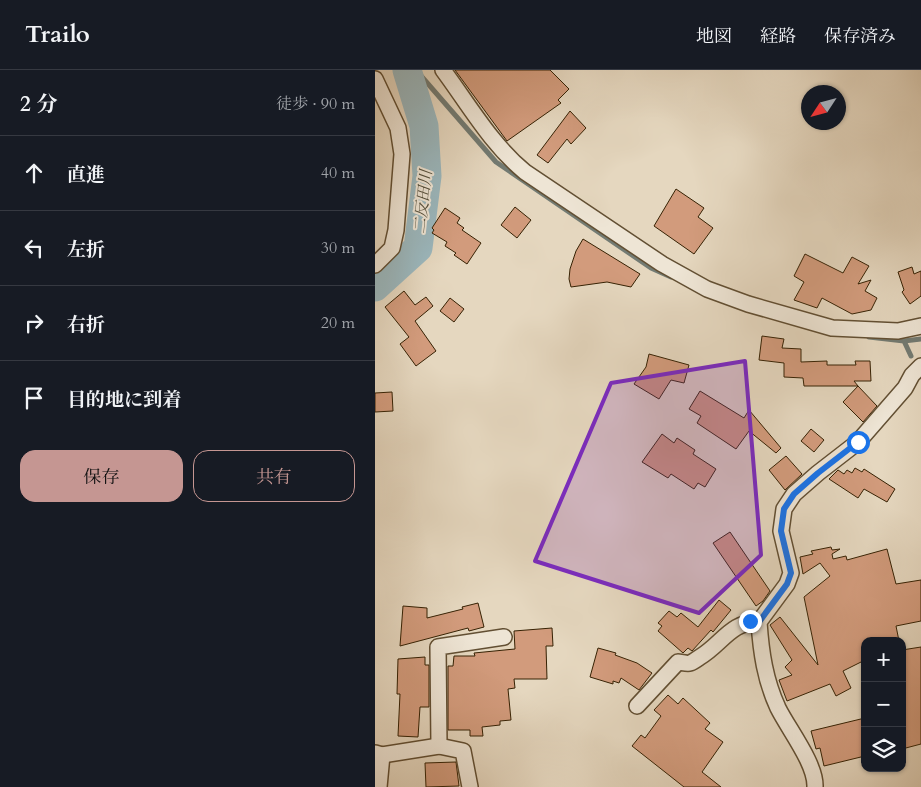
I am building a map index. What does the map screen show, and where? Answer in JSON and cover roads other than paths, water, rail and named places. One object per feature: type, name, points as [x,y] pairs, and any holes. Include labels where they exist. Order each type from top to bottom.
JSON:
[{"type":"street","points":[[443,70],[509,159],[525,172],[662,264],[707,289],[748,304],[831,328],[898,331],[921,326]]},
{"type":"street","points":[[375,79],[398,128],[402,154],[396,230],[392,248],[375,265]]},
{"type":"street","points":[[815,787],[816,778],[810,764],[778,707],[761,653],[759,622],[787,584],[791,573],[781,531],[784,509],[794,494],[858,442],[905,388],[912,375],[921,366]]},
{"type":"street","points":[[637,706],[678,662],[690,663],[705,654],[734,628],[750,621],[759,622]]},
{"type":"street","points":[[439,746],[438,647],[503,637]]},
{"type":"street","points":[[379,787],[379,754],[439,746],[463,750],[470,787]]},
{"type":"waterway","name":"二反田川","points":[[375,287],[418,248],[427,176],[424,126],[407,70]]},
{"type":"waterway","points":[[416,70],[496,162],[651,268],[671,277]]},
{"type":"waterway","points":[[869,337],[904,341],[911,356]]},
{"type":"waterway","points":[[904,341],[921,339]]}]
